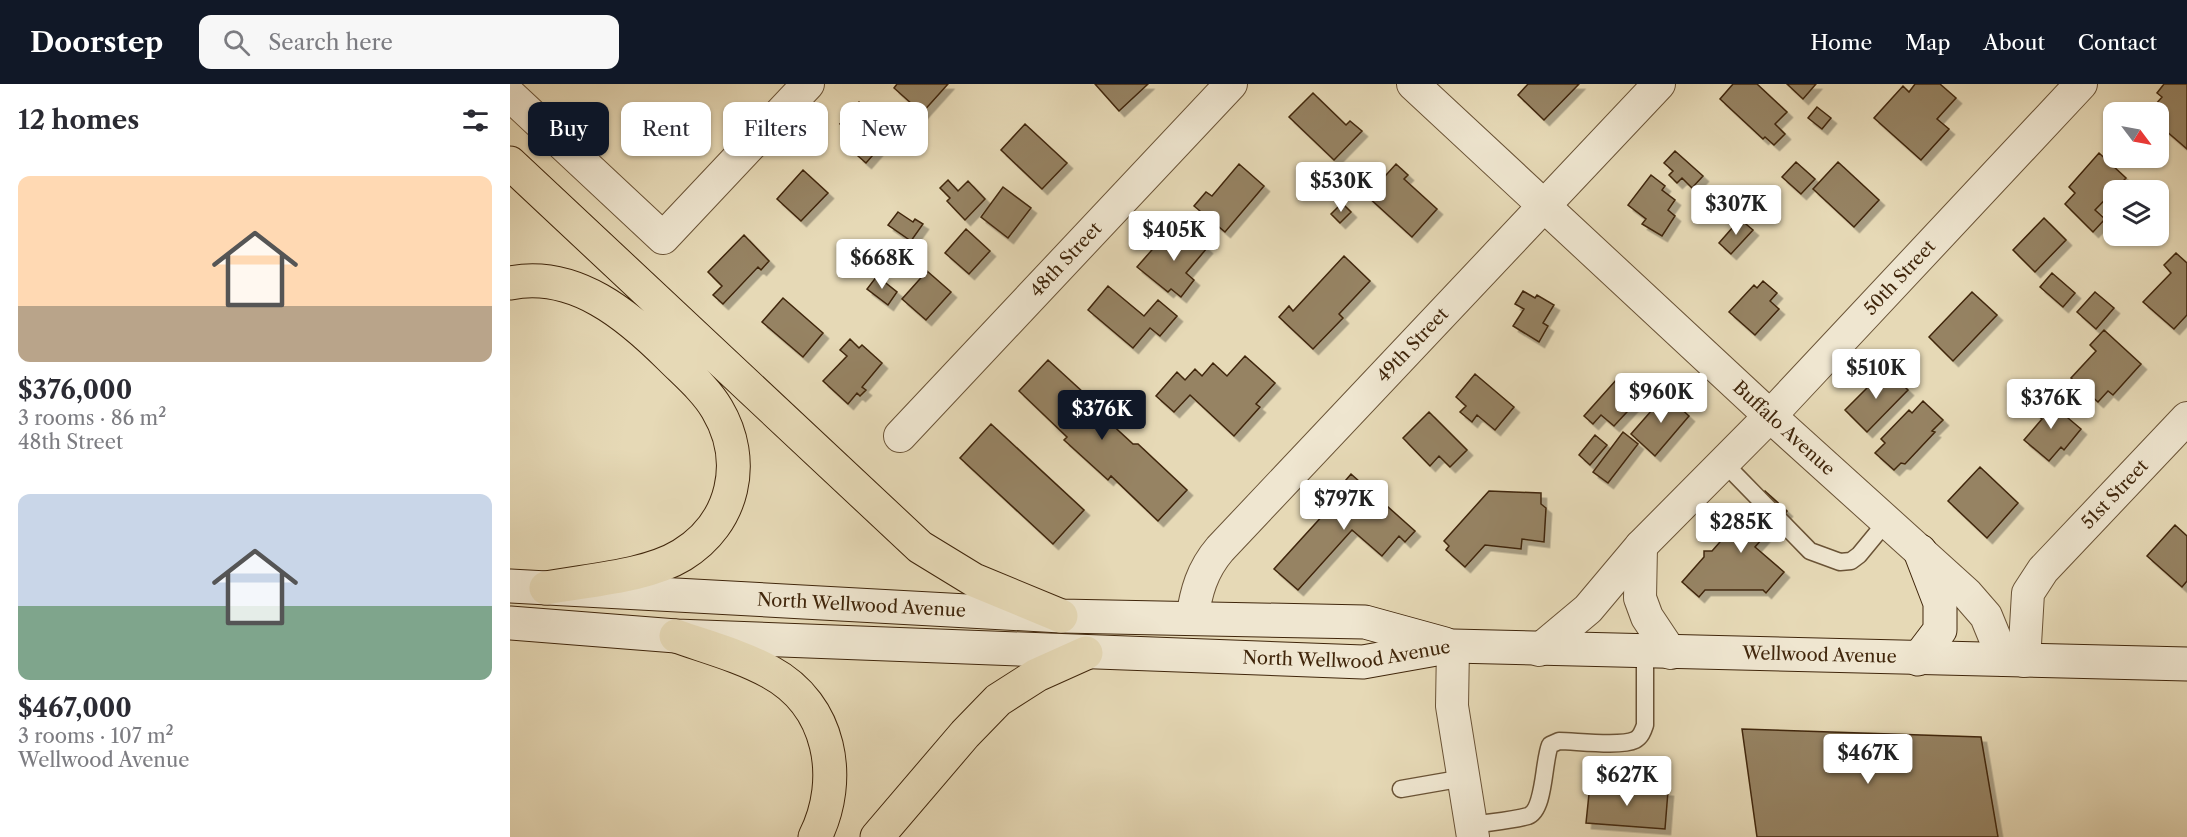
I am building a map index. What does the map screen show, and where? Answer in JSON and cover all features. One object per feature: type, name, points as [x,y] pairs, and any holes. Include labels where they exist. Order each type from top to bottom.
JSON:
[{"type":"highway","points":[[510,163],[920,547],[974,580],[1061,616]]},
{"type":"highway","points":[[510,283],[536,280],[568,286],[593,296],[619,313],[665,352],[709,398],[724,422],[734,452],[733,480],[726,505],[711,530],[684,554],[651,569],[546,588]]},
{"type":"highway","points":[[676,636],[748,662],[771,673],[792,689],[809,708],[824,735],[831,764],[826,811],[815,837]]},
{"type":"highway","points":[[877,837],[964,734],[998,700],[1037,675],[1086,652]]},
{"type":"main road","points":[[1918,659],[1940,630],[1940,603],[1920,551]]},
{"type":"main road","name":"North Wellwood Avenue","points":[[510,586],[1061,616],[1365,622],[1452,646]]},
{"type":"main road","name":"North Wellwood Avenue","points":[[510,623],[676,636],[1363,662],[1452,646]]},
{"type":"main road","name":"Wellwood Avenue","points":[[1452,646],[1539,650],[2187,664]]},
{"type":"street","points":[[510,94],[663,238],[808,84]]},
{"type":"street","name":"48th Street","points":[[900,436],[1231,84]]},
{"type":"street","name":"Buffalo Avenue","points":[[1413,84],[1770,416],[1966,594],[1986,616],[2014,661]]},
{"type":"street","name":"49th Street","points":[[1192,619],[1201,580],[1216,554],[1659,84]]},
{"type":"street","name":"50th Street","points":[[1539,650],[1588,609],[1641,546],[1770,416],[2081,84]]},
{"type":"street","name":"51st Street","points":[[2014,661],[2028,593],[2043,570],[2187,418]]},
{"type":"street","points":[[1641,546],[1640,597],[1658,652]]},
{"type":"street","points":[[1452,646],[1452,706],[1472,831]]},
{"type":"lane","points":[[1724,463],[1810,551],[1840,562],[1851,561],[1859,555],[1887,521]]},
{"type":"lane","points":[[1472,831],[1530,815],[1538,808],[1545,758],[1550,746],[1558,741],[1622,743],[1635,740],[1643,733],[1658,652]]},
{"type":"lane","points":[[1401,789],[1464,778]]},
{"type":"building","points":[[897,84],[948,84],[928,106],[928,102],[910,102],[894,88]]},
{"type":"building","points":[[1095,84],[1148,84],[1119,111]]},
{"type":"building","points":[[1528,84],[1579,84],[1544,120],[1518,95]]},
{"type":"building","points":[[1733,84],[1757,84],[1787,112],[1775,124],[1785,134],[1774,145],[1765,137],[1763,139],[1720,99]]},
{"type":"building","points":[[1787,84],[1816,84],[1803,99]]},
{"type":"building","points":[[1915,84],[1940,84],[1956,98],[1937,119],[1949,129],[1921,160],[1874,118],[1903,86],[1909,92]]},
{"type":"building","points":[[2164,84],[2187,84],[2187,149],[2169,133],[2169,102],[2158,102],[2162,97],[2157,93]]},
{"type":"building","points":[[1313,93],[1346,125],[1350,121],[1362,131],[1334,160],[1289,117]]},
{"type":"building","points":[[1817,107],[1831,118],[1822,129],[1808,118]]},
{"type":"building","points":[[1025,124],[1067,163],[1042,189],[1001,150]]},
{"type":"building","points":[[1675,151],[1703,176],[1692,188],[1682,178],[1677,183],[1669,175],[1673,171],[1664,163]]},
{"type":"building","points":[[2099,153],[2103,157],[2103,168],[2115,168],[2126,178],[2124,180],[2103,180],[2103,202],[2095,210],[2103,217],[2103,221],[2093,232],[2065,204],[2075,193],[2069,187]]},
{"type":"building","points":[[858,156],[872,156],[866,163]]},
{"type":"building","points":[[1796,162],[1815,179],[1801,194],[1782,177]]},
{"type":"building","points":[[1838,162],[1879,200],[1854,227],[1813,189]]},
{"type":"building","points":[[1239,164],[1264,186],[1225,232],[1194,206],[1206,192],[1212,196]]},
{"type":"building","points":[[1396,164],[1408,175],[1404,179],[1437,209],[1412,237],[1367,196]]},
{"type":"building","points":[[803,170],[828,193],[801,221],[777,199]]},
{"type":"building","points":[[1651,175],[1665,186],[1662,190],[1675,200],[1668,210],[1675,216],[1662,236],[1642,224],[1646,219],[1628,205]]},
{"type":"building","points":[[948,180],[958,191],[968,181],[985,199],[965,220],[947,201],[950,198],[940,188]]},
{"type":"building","points":[[1003,187],[1031,208],[1008,238],[981,217]]},
{"type":"building","points":[[1342,203],[1351,212],[1340,223],[1331,214]]},
{"type":"building","points":[[898,212],[913,222],[915,219],[923,224],[911,241],[888,225]]},
{"type":"building","points":[[2044,218],[2066,240],[2035,272],[2013,250]]},
{"type":"building","points":[[1740,219],[1753,230],[1731,254],[1719,243]]},
{"type":"building","points":[[1181,226],[1207,248],[1186,273],[1194,280],[1181,297],[1171,289],[1168,292],[1137,267],[1158,243],[1163,247]]},
{"type":"building","points":[[966,229],[990,251],[969,274],[945,253]]},
{"type":"building","points":[[744,235],[769,261],[761,270],[758,267],[723,304],[713,295],[722,286],[708,272]]},
{"type":"building","points":[[2176,253],[2187,263],[2187,315],[2174,329],[2143,302],[2171,273],[2164,265]]},
{"type":"building","points":[[1344,256],[1370,281],[1339,314],[1343,318],[1313,349],[1279,317],[1289,306],[1293,311]]},
{"type":"building","points":[[927,271],[951,292],[926,320],[902,299]]},
{"type":"building","points":[[2052,273],[2075,293],[2063,307],[2040,287]]},
{"type":"building","points":[[877,276],[897,292],[888,305],[867,289]]},
{"type":"building","points":[[1763,281],[1777,293],[1770,301],[1779,309],[1755,335],[1729,312],[1754,285],[1757,288]]},
{"type":"building","points":[[1108,286],[1144,316],[1158,300],[1177,316],[1160,336],[1150,328],[1133,348],[1088,310]]},
{"type":"building","points":[[1523,291],[1535,298],[1537,295],[1554,305],[1543,323],[1548,326],[1539,342],[1513,326],[1524,309],[1515,304]]},
{"type":"building","points":[[1972,292],[1997,315],[1953,361],[1929,337]]},
{"type":"building","points":[[2095,292],[2114,308],[2096,329],[2077,312]]},
{"type":"building","points":[[783,298],[823,333],[803,357],[762,322]]},
{"type":"building","points":[[2104,330],[2141,364],[2113,395],[2108,391],[2098,402],[2071,378],[2096,351],[2090,345]]},
{"type":"building","points":[[850,339],[859,348],[862,345],[882,363],[862,387],[866,390],[860,396],[857,393],[848,404],[823,381],[847,356],[840,350]]},
{"type":"building","points":[[1245,356],[1275,383],[1256,404],[1260,407],[1234,436],[1190,395],[1174,412],[1156,396],[1177,372],[1185,380],[1195,369],[1202,376],[1213,363],[1227,376]]},
{"type":"building","points":[[1048,360],[1097,405],[1094,408],[1133,444],[1138,444],[1187,490],[1158,521],[1111,476],[1108,480],[1064,440],[1067,437],[1019,391]]},
{"type":"building","points":[[1886,369],[1908,390],[1867,432],[1845,410]]},
{"type":"building","points":[[1475,374],[1514,407],[1495,430],[1477,415],[1472,422],[1460,412],[1466,406],[1456,397]]},
{"type":"building","points":[[1628,377],[1642,388],[1634,397],[1638,400],[1614,426],[1601,415],[1593,424],[1584,416],[1617,379],[1622,383]]},
{"type":"building","points":[[1666,394],[1672,399],[1675,396],[1682,402],[1678,406],[1689,416],[1655,456],[1631,434]]},
{"type":"building","points":[[2042,396],[2081,429],[2064,450],[2061,447],[2049,461],[2024,440],[2042,419],[2031,409]]},
{"type":"building","points":[[1923,401],[1943,420],[1905,464],[1901,463],[1894,470],[1875,453],[1885,443],[1881,439],[1909,410],[1912,413]]},
{"type":"building","points":[[1429,412],[1467,450],[1450,467],[1439,456],[1430,466],[1403,438]]},
{"type":"building","points":[[991,424],[1084,510],[1053,544],[960,458]]},
{"type":"building","points":[[1623,432],[1638,444],[1608,483],[1593,472]]},
{"type":"building","points":[[1595,435],[1607,445],[1590,465],[1579,455]]},
{"type":"building","points":[[1980,467],[2018,503],[1987,538],[1948,501]]},
{"type":"building","points":[[1351,474],[1415,531],[1405,542],[1399,536],[1382,556],[1352,530],[1298,590],[1274,569],[1345,491],[1340,487]]},
{"type":"building","points":[[1489,491],[1541,493],[1541,504],[1546,508],[1544,542],[1522,539],[1521,549],[1485,545],[1465,567],[1446,550],[1449,546],[1444,541]]},
{"type":"building","points":[[1765,491],[1787,511],[1755,547],[1784,572],[1766,593],[1763,590],[1705,590],[1699,597],[1682,582],[1704,557],[1704,551],[1712,551]]},
{"type":"building","points":[[2175,525],[2187,536],[2187,581],[2182,587],[2147,556]]},
{"type":"building","points":[[1742,729],[1981,737],[1998,837],[1757,837]]},
{"type":"building","points":[[1590,784],[1668,791],[1665,829],[1586,823]]}]
